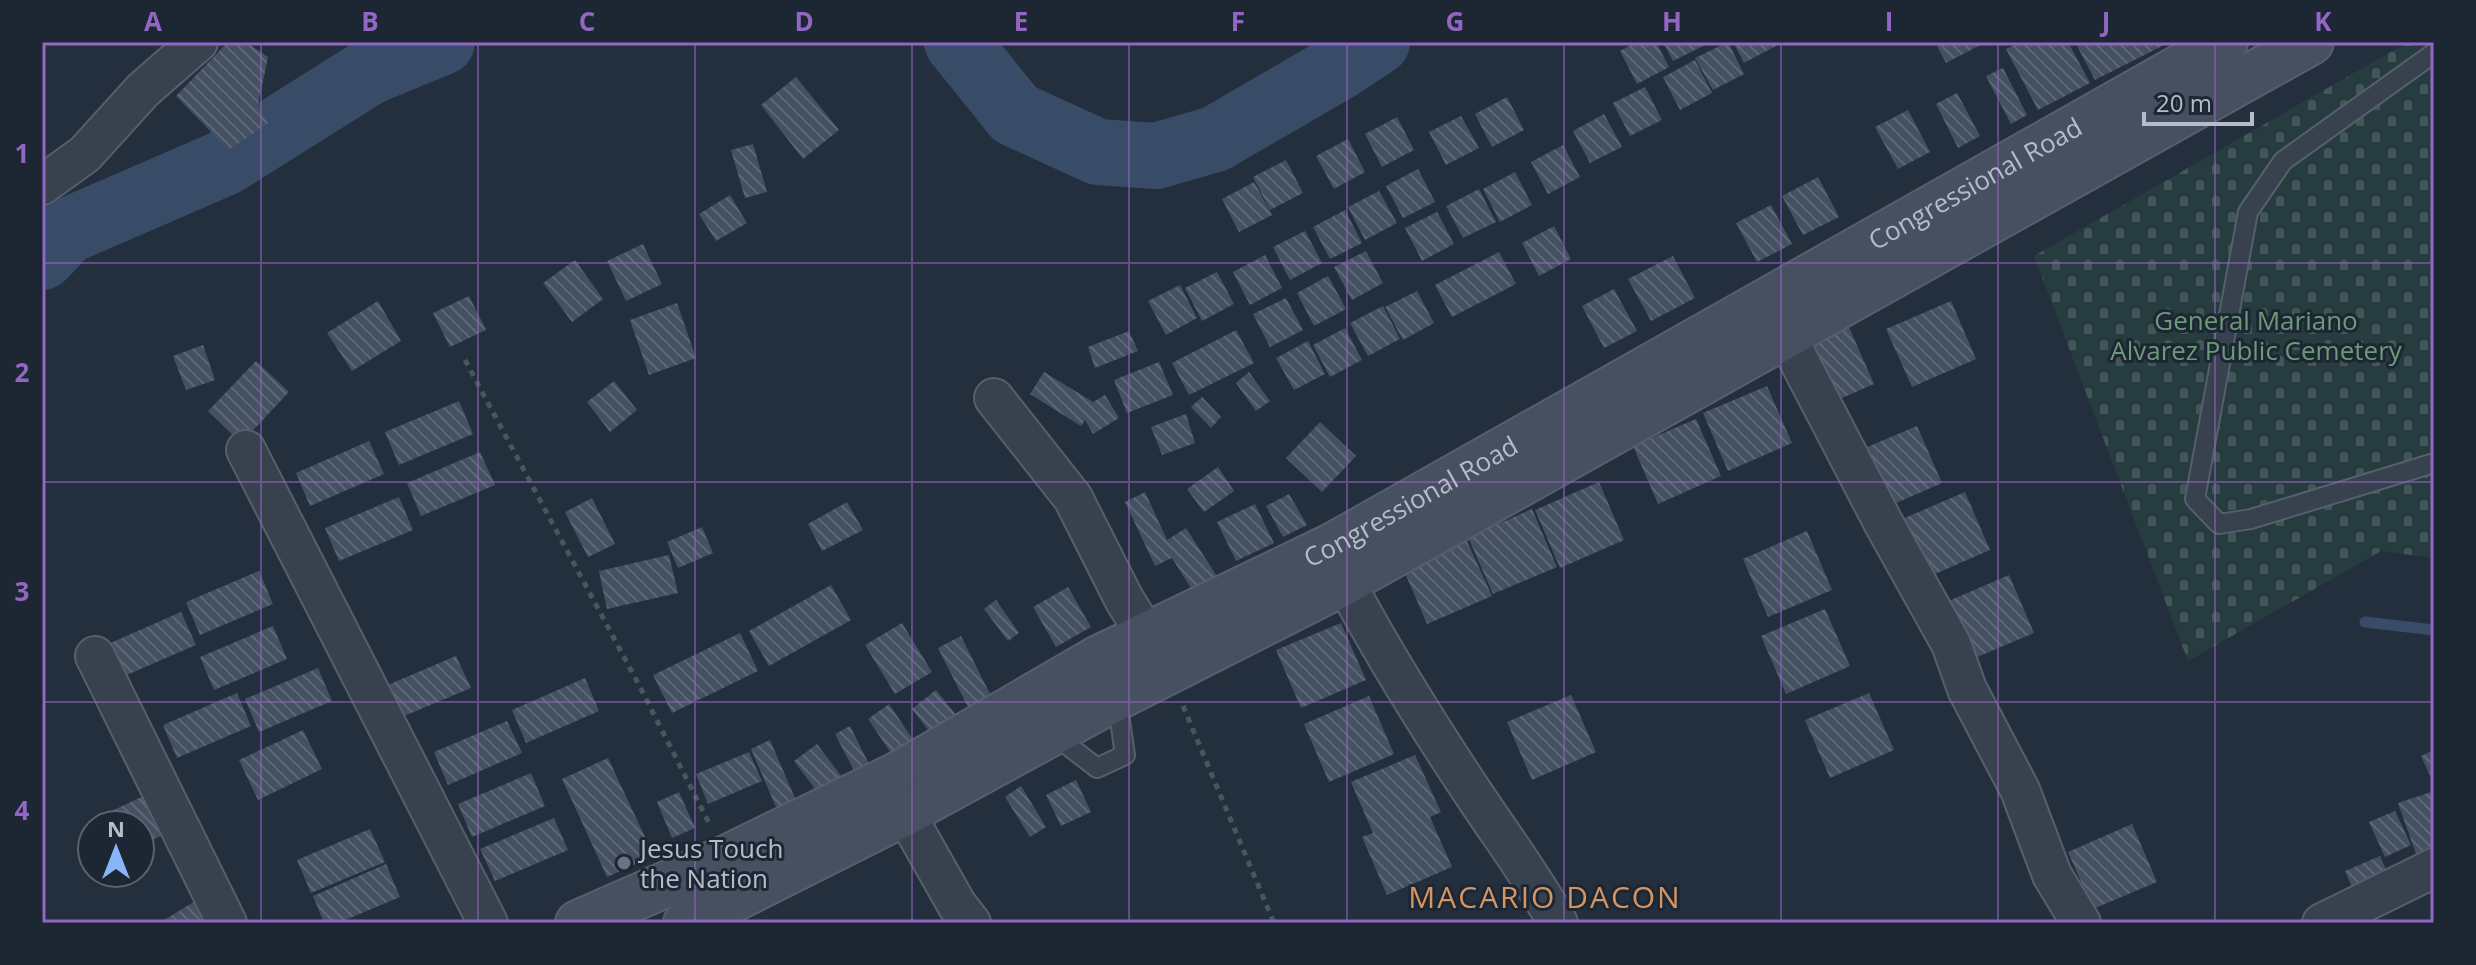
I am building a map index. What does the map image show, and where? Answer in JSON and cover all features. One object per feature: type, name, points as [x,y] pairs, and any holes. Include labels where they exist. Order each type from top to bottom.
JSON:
[{"type":"main road","name":"Congressional Road","points":[[686,923],[905,813],[1040,716],[1107,678],[1146,635],[1334,545],[2225,42]]},
{"type":"main road","name":"Congressional Road","points":[[1107,678],[1169,672],[1345,582],[2311,42]]},
{"type":"main road","name":"Congressional Road","points":[[578,923],[726,858],[899,774],[1040,716]]},
{"type":"street","points":[[42,185],[85,154],[143,90],[194,45]]},
{"type":"street","points":[[1786,336],[1951,644],[1967,689],[2020,790],[2052,875],[2081,923]]},
{"type":"street","points":[[994,398],[1073,498],[1124,599],[1146,635]]},
{"type":"street","points":[[246,450],[488,923]]},
{"type":"street","points":[[1345,582],[1370,629],[1475,795],[1533,878],[1558,923]]},
{"type":"street","points":[[95,656],[227,923]]},
{"type":"street","points":[[905,813],[957,905],[971,923]]},
{"type":"street","points":[[2322,923],[2434,868]]},
{"type":"lane","points":[[2434,53],[2283,161],[2248,212],[2195,499],[2219,524],[2251,519],[2434,463]]},
{"type":"lane","points":[[1040,716],[1097,768],[1125,755],[1107,678]]},
{"type":"path","points":[[465,360],[640,687],[726,858]]},
{"type":"path","points":[[1169,672],[1274,923]]},
{"type":"green space","name":"General Mariano Alvarez Public Cemetery","points":[[2408,42],[2434,42],[2434,558],[2381,551],[2188,661],[2034,256]]},
{"type":"building","points":[[228,42],[246,42],[268,57],[258,105],[268,123],[229,150],[176,96]]},
{"type":"building","points":[[1636,42],[1656,42],[1669,67],[1637,84],[1620,51]]},
{"type":"building","points":[[1663,42],[1704,42],[1705,45],[1673,61]]},
{"type":"building","points":[[1728,42],[1744,74],[1713,90],[1695,58]]},
{"type":"building","points":[[1733,42],[1773,42],[1776,46],[1744,63]]},
{"type":"building","points":[[1935,42],[1986,42],[1946,63]]},
{"type":"building","points":[[2021,42],[2068,42],[2090,83],[2038,110],[2006,49]]},
{"type":"building","points":[[2075,42],[2164,42],[2166,44],[2095,80]]},
{"type":"building","points":[[1695,60],[1712,93],[1680,110],[1663,77]]},
{"type":"building","points":[[2003,68],[2027,115],[2011,124],[1986,76]]},
{"type":"building","points":[[796,77],[839,130],[803,159],[761,105]]},
{"type":"building","points":[[1645,87],[1662,120],[1630,136],[1613,103]]},
{"type":"building","points":[[1957,93],[1980,136],[1958,148],[1936,104]]},
{"type":"building","points":[[1507,97],[1524,130],[1492,147],[1475,114]]},
{"type":"building","points":[[1908,110],[1930,152],[1898,169],[1875,127]]},
{"type":"building","points":[[1604,114],[1622,147],[1590,163],[1573,131]]},
{"type":"building","points":[[1461,116],[1479,148],[1446,165],[1429,132]]},
{"type":"building","points":[[1397,117],[1414,150],[1382,167],[1365,134]]},
{"type":"building","points":[[1348,139],[1365,172],[1334,189],[1316,156]]},
{"type":"building","points":[[753,144],[767,192],[745,198],[731,150]]},
{"type":"building","points":[[1563,145],[1580,177],[1548,194],[1531,162]]},
{"type":"building","points":[[1286,160],[1303,193],[1270,210],[1253,177]]},
{"type":"building","points":[[1418,169],[1435,202],[1403,218],[1386,186]]},
{"type":"building","points":[[1515,172],[1532,205],[1500,222],[1483,189]]},
{"type":"building","points":[[1818,177],[1839,217],[1803,235],[1782,196]]},
{"type":"building","points":[[1254,182],[1272,215],[1239,232],[1222,199]]},
{"type":"building","points":[[1479,189],[1496,222],[1463,238],[1446,206]]},
{"type":"building","points":[[1379,191],[1397,223],[1365,240],[1348,207]]},
{"type":"building","points":[[730,195],[747,223],[716,241],[699,214]]},
{"type":"building","points":[[1771,205],[1792,244],[1757,262],[1736,223]]},
{"type":"building","points":[[1345,210],[1362,243],[1330,259],[1313,227]]},
{"type":"building","points":[[1437,212],[1454,244],[1422,261],[1405,228]]},
{"type":"building","points":[[1554,226],[1571,259],[1539,276],[1522,243]]},
{"type":"building","points":[[1305,231],[1322,263],[1290,280],[1273,247]]},
{"type":"building","points":[[643,244],[662,284],[626,301],[607,261]]},
{"type":"building","points":[[1366,251],[1383,283],[1352,300],[1334,267]]},
{"type":"building","points":[[1499,252],[1516,284],[1452,317],[1435,285]]},
{"type":"building","points":[[1265,255],[1282,288],[1250,305],[1233,272]]},
{"type":"building","points":[[1673,256],[1695,298],[1651,321],[1628,279]]},
{"type":"building","points":[[575,260],[603,299],[572,322],[543,283]]},
{"type":"building","points":[[1217,272],[1234,304],[1202,321],[1185,288]]},
{"type":"building","points":[[1328,276],[1346,309],[1314,326],[1297,293]]},
{"type":"building","points":[[1180,285],[1197,318],[1166,335],[1148,301]]},
{"type":"building","points":[[1614,289],[1637,331],[1604,348],[1582,306]]},
{"type":"building","points":[[1417,291],[1434,323],[1403,340],[1385,307]]},
{"type":"building","points":[[469,296],[486,330],[450,347],[433,313]]},
{"type":"building","points":[[1286,298],[1303,330],[1270,347],[1253,314]]},
{"type":"building","points":[[378,301],[401,341],[352,371],[327,333]]},
{"type":"building","points":[[1951,301],[1976,359],[1912,387],[1886,329]]},
{"type":"building","points":[[677,303],[696,358],[649,375],[630,320]]},
{"type":"building","points":[[1383,306],[1400,339],[1368,356],[1350,323]]},
{"type":"building","points":[[1849,327],[1874,384],[1810,412],[1785,354]]},
{"type":"building","points":[[1345,328],[1362,360],[1330,377],[1313,345]]},
{"type":"building","points":[[1236,330],[1254,363],[1189,395],[1172,363]]},
{"type":"building","points":[[1129,331],[1138,351],[1095,368],[1088,347]]},
{"type":"building","points":[[1308,341],[1325,374],[1294,390],[1276,358]]},
{"type":"building","points":[[203,345],[215,380],[186,390],[173,356]]},
{"type":"building","points":[[256,361],[289,392],[241,443],[208,411]]},
{"type":"building","points":[[1159,362],[1173,395],[1127,413],[1114,380]]},
{"type":"building","points":[[1044,372],[1093,402],[1105,395],[1119,418],[1093,434],[1085,420],[1081,426],[1030,394]]},
{"type":"building","points":[[1249,372],[1270,401],[1256,411],[1236,383]]},
{"type":"building","points":[[614,381],[637,410],[610,432],[587,402]]},
{"type":"building","points":[[1767,386],[1792,443],[1728,471],[1703,413]]},
{"type":"building","points":[[1202,397],[1221,417],[1211,428],[1191,407]]},
{"type":"building","points":[[459,401],[473,434],[399,465],[385,432]]},
{"type":"building","points":[[1186,414],[1195,443],[1162,455],[1151,427]]},
{"type":"building","points":[[1696,419],[1721,476],[1658,504],[1633,446]]},
{"type":"building","points":[[1320,422],[1356,456],[1322,492],[1286,458]]},
{"type":"building","points":[[1917,426],[1942,483],[1878,511],[1853,453]]},
{"type":"building","points":[[369,441],[384,474],[310,506],[296,473]]},
{"type":"building","points":[[480,452],[495,485],[421,516],[407,483]]},
{"type":"building","points":[[1218,467],[1234,491],[1204,512],[1187,489]]},
{"type":"building","points":[[1599,482],[1624,540],[1560,568],[1535,510]]},
{"type":"building","points":[[1145,492],[1167,540],[1186,528],[1220,581],[1196,596],[1172,558],[1155,566],[1125,502]]},
{"type":"building","points":[[1965,492],[1990,550],[1926,578],[1900,520]]},
{"type":"building","points":[[1289,494],[1307,525],[1283,537],[1266,506]]},
{"type":"building","points":[[399,497],[413,530],[339,561],[325,528]]},
{"type":"building","points":[[592,498],[615,544],[588,557],[565,512]]},
{"type":"building","points":[[847,502],[863,530],[822,551],[808,524]]},
{"type":"building","points":[[1255,504],[1274,543],[1236,561],[1217,522]]},
{"type":"building","points":[[1532,509],[1557,567],[1493,594],[1468,537]]},
{"type":"building","points":[[702,527],[713,553],[678,568],[667,542]]},
{"type":"building","points":[[1807,531],[1832,590],[1768,617],[1743,559]]},
{"type":"building","points":[[1466,539],[1492,596],[1427,624],[1402,566]]},
{"type":"building","points":[[669,555],[678,593],[607,609],[599,571]]},
{"type":"building","points":[[259,571],[273,604],[200,635],[186,602]]},
{"type":"building","points":[[2009,575],[2034,633],[1970,660],[1944,603]]},
{"type":"building","points":[[831,585],[851,620],[769,666],[749,631]]},
{"type":"building","points":[[1068,587],[1091,627],[1056,647],[1033,607]]},
{"type":"building","points":[[996,600],[1019,633],[1008,641],[984,609]]},
{"type":"building","points":[[1825,609],[1850,666],[1786,694],[1761,636]]},
{"type":"building","points":[[181,612],[196,645],[122,677],[108,644]]},
{"type":"building","points":[[902,623],[932,672],[895,694],[865,645]]},
{"type":"building","points":[[1341,623],[1366,680],[1301,708],[1276,650]]},
{"type":"building","points":[[273,626],[287,659],[214,690],[200,657]]},
{"type":"building","points":[[740,633],[758,671],[672,713],[653,675]]},
{"type":"building","points":[[961,636],[992,698],[969,709],[938,648]]},
{"type":"building","points":[[456,656],[471,688],[397,719],[383,687]]},
{"type":"building","points":[[318,668],[332,701],[259,732],[245,699]]},
{"type":"building","points":[[585,678],[599,711],[526,743],[512,710]]},
{"type":"building","points":[[936,690],[957,716],[932,735],[912,709]]},
{"type":"building","points":[[237,693],[251,726],[177,758],[163,725]]},
{"type":"building","points":[[1869,693],[1894,750],[1830,778],[1805,720]]},
{"type":"building","points":[[1571,695],[1596,752],[1532,780],[1507,722]]},
{"type":"building","points":[[1369,696],[1394,754],[1329,782],[1304,724]]},
{"type":"building","points":[[889,704],[920,750],[899,765],[868,719]]},
{"type":"building","points":[[507,721],[522,753],[448,785],[434,752]]},
{"type":"building","points":[[850,726],[874,774],[860,782],[835,734]]},
{"type":"building","points":[[303,730],[322,769],[258,800],[239,760]]},
{"type":"building","points":[[770,740],[801,812],[782,821],[751,749]]},
{"type":"building","points":[[817,744],[848,785],[825,802],[794,761]]},
{"type":"building","points":[[2434,750],[2434,784],[2421,756]]},
{"type":"building","points":[[749,752],[762,781],[708,804],[696,774]]},
{"type":"building","points":[[1415,755],[1441,812],[1430,817],[1452,867],[1387,895],[1362,837],[1373,833],[1351,782]]},
{"type":"building","points":[[608,758],[654,856],[607,877],[562,779]]},
{"type":"building","points":[[531,773],[545,806],[472,837],[458,804]]},
{"type":"building","points":[[1076,780],[1091,812],[1061,826],[1046,795]]},
{"type":"building","points":[[1021,786],[1046,827],[1030,837],[1005,797]]},
{"type":"building","points":[[2434,791],[2434,848],[2416,854],[2398,803]]},
{"type":"building","points":[[679,792],[695,828],[672,838],[657,802]]},
{"type":"building","points":[[148,794],[154,809],[116,809]]},
{"type":"building","points":[[2395,811],[2411,845],[2385,857],[2369,822]]},
{"type":"building","points":[[156,813],[165,834],[156,838]]},
{"type":"building","points":[[554,818],[568,850],[495,881],[480,849]]},
{"type":"building","points":[[2132,824],[2157,882],[2093,909],[2068,852]]},
{"type":"building","points":[[370,829],[385,862],[311,893],[297,860]]},
{"type":"building","points":[[2380,856],[2391,881],[2356,896],[2345,871]]},
{"type":"building","points":[[386,864],[400,897],[338,923],[324,923],[313,896]]},
{"type":"building","points":[[197,900],[211,923],[159,923]]},
{"type":"waterway","points":[[42,257],[67,231],[224,163],[369,72],[442,42]]},
{"type":"waterway","points":[[957,42],[1015,114],[1098,152],[1156,156],[1215,139],[1377,42]]},
{"type":"waterway","points":[[2365,622],[2434,630]]},
{"type":"place","name":"Jesus Touch the Nation","points":[[624,863]]},
{"type":"district","name":"MACARIO DACON","points":[[1545,896]]}]
